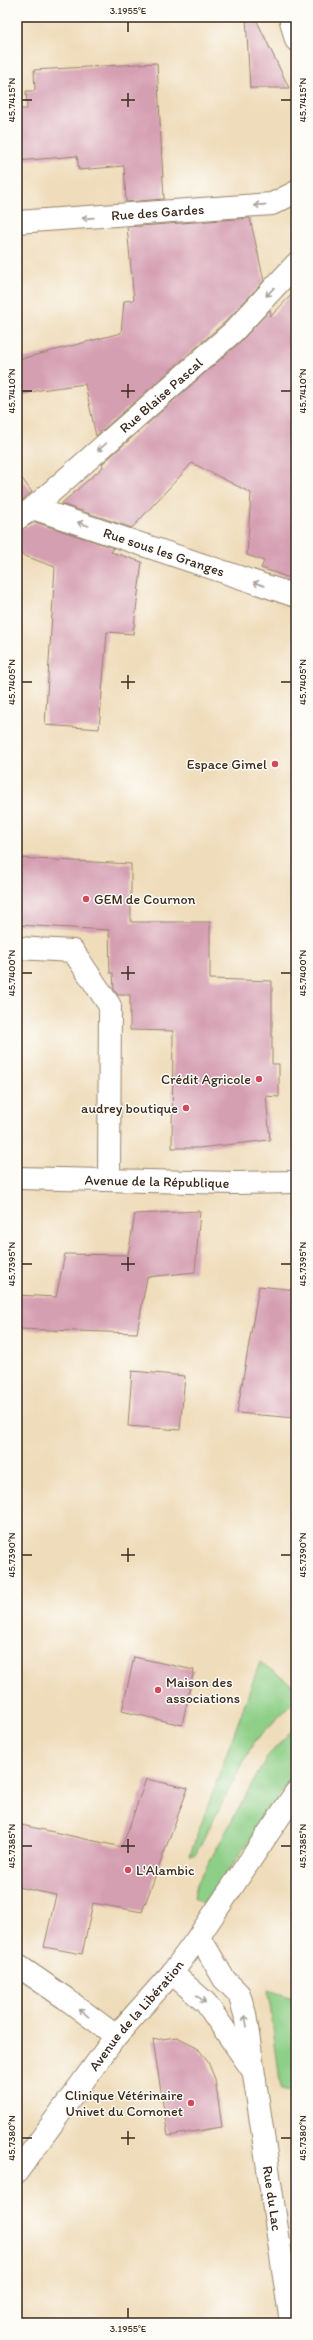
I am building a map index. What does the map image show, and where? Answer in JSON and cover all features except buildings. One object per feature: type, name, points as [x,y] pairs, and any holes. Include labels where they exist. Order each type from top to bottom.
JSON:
[{"type":"street","points":[[290,17],[296,40]]},
{"type":"street","name":"Rue des Gardes","points":[[17,222],[272,204],[296,192]]},
{"type":"street","name":"Rue Blaise Pascal","points":[[25,513],[234,331],[296,264]]},
{"type":"street","name":"Rue sous les Granges","points":[[25,513],[296,596]]},
{"type":"street","points":[[17,948],[73,951],[110,1006],[109,1179]]},
{"type":"street","name":"Avenue de la République","points":[[17,1178],[235,1183],[296,1182]]},
{"type":"street","name":"Avenue de la Libération","points":[[17,2172],[116,2036],[172,1973],[200,1936],[296,1792]]},
{"type":"street","name":"Rue du Lac","points":[[200,1936],[224,1979],[239,1994],[245,2014],[255,2074],[290,2323]]},
{"type":"street","points":[[17,1965],[116,2036]]},
{"type":"street","name":"Rue du Lac","points":[[172,1973],[206,2002],[255,2074]]},
{"type":"green space","points":[[260,1662],[296,1688],[296,1699],[254,1742],[195,1855],[190,1855]]},
{"type":"green space","points":[[296,1726],[296,1770],[232,1866],[203,1904],[194,1897],[197,1884],[267,1757]]},
{"type":"green space","points":[[268,1990],[296,1999],[296,2092],[281,2089]]},
{"type":"place","name":"Espace Gimel","points":[[275,764]]},
{"type":"place","name":"GEM de Cournon","points":[[86,899]]},
{"type":"place","name":"Crédit Agricole","points":[[259,1079]]},
{"type":"place","name":"audrey boutique","points":[[186,1108]]},
{"type":"place","name":"Maison des associations","points":[[158,1690]]},
{"type":"place","name":"L'Alambic","points":[[128,1870]]},
{"type":"place","name":"Clinique Vétérinaire Univet du Cornonet","points":[[191,2103]]}]
